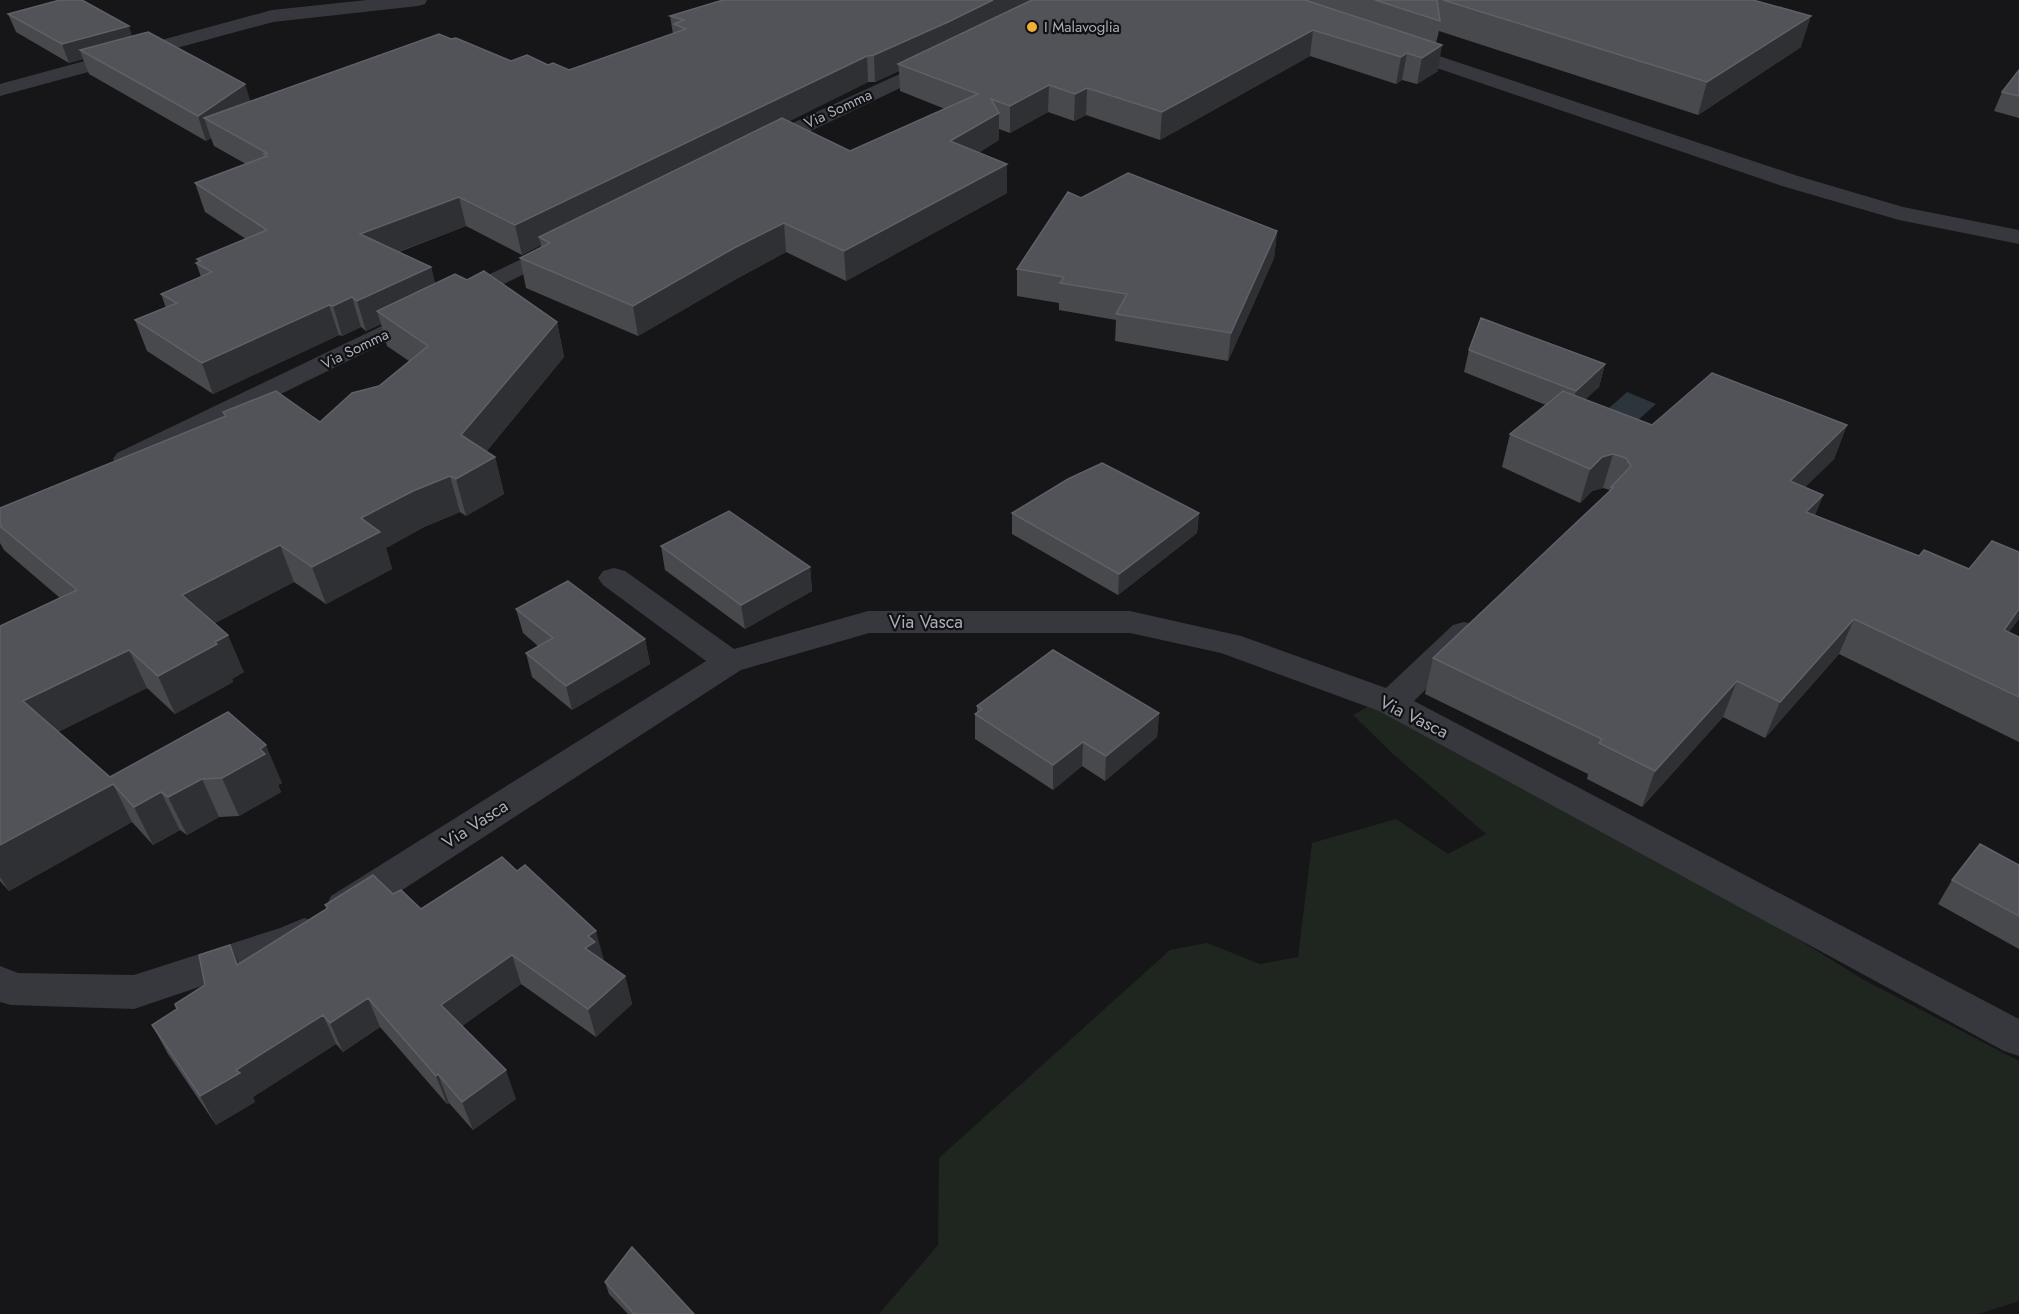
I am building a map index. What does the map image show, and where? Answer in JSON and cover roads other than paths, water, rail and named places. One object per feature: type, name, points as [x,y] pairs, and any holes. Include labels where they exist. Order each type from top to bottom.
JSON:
[{"type":"street","points":[[273,16],[302,0]]},
{"type":"street","points":[[0,90],[273,16],[418,0]]},
{"type":"street","points":[[1376,41],[1790,181],[1899,213],[2019,237]]},
{"type":"street","name":"Via Somma","points":[[739,157],[957,54]]},
{"type":"street","name":"Via Somma","points":[[104,471],[578,238]]},
{"type":"street","points":[[614,578],[729,662]]},
{"type":"street","points":[[1391,703],[1485,613]]},
{"type":"street","name":"Via Vasca","points":[[0,981],[11,989],[134,992],[294,939],[729,662],[868,622],[1130,622],[1229,644],[1391,703],[2019,1039]]},
{"type":"place","name":"I Malavoglia","points":[[1032,27]]}]
